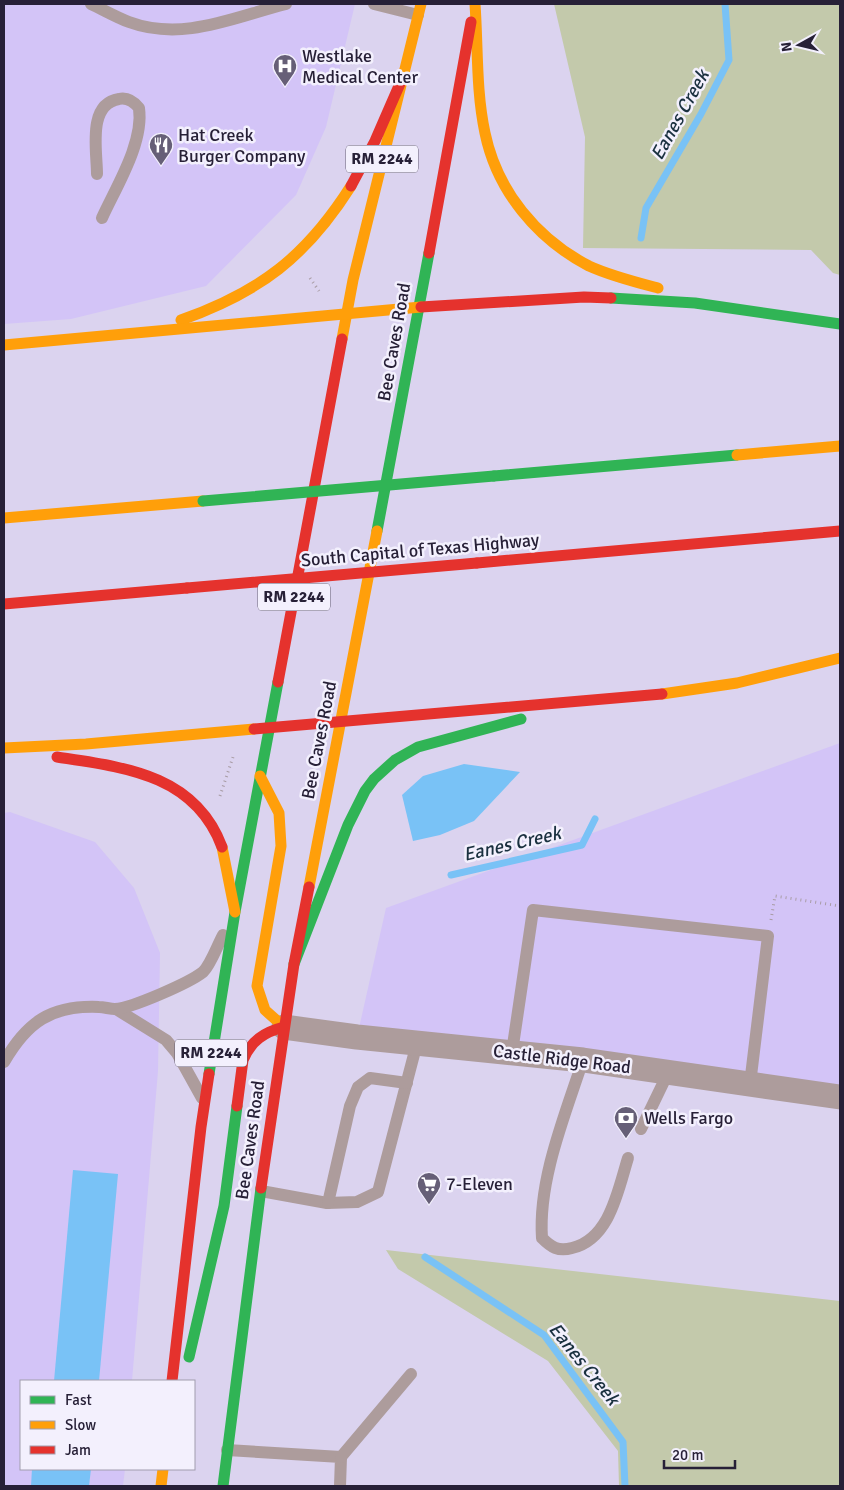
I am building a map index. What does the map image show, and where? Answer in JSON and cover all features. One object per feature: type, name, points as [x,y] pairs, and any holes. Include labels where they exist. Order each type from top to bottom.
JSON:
[{"type":"main road","points":[[474,4],[485,134],[499,175],[519,207],[546,236],[588,265],[620,278],[720,306]]},
{"type":"main road","name":"Bee Caves Road","points":[[223,1486],[261,1191],[294,964],[474,4]]},
{"type":"main road","name":"RM 2244","points":[[172,1380],[204,1102],[235,912],[346,315],[372,196],[419,10]]},
{"type":"main road","points":[[133,333],[203,312],[242,295],[294,258],[327,220],[360,169],[386,120],[402,78]]},
{"type":"main road","points":[[4,345],[418,308],[584,297],[642,298],[720,306],[840,324]]},
{"type":"main road","points":[[4,518],[840,446]]},
{"type":"main road","name":"South Capital of Texas Highway","points":[[4,604],[840,531]]},
{"type":"main road","points":[[4,748],[86,744],[608,698],[737,683],[840,658]]},
{"type":"main road","points":[[294,964],[356,807],[365,791],[384,768],[406,752],[430,742],[608,698]]},
{"type":"main road","points":[[4,748],[137,770],[162,779],[183,792],[204,815],[219,841],[228,870],[235,912]]},
{"type":"main road","points":[[260,776],[279,813],[281,846],[257,986],[264,1008],[276,1022],[284,1027]]},
{"type":"main road","points":[[186,1372],[224,1206],[243,1060],[247,1049],[254,1041],[269,1032],[284,1027]]},
{"type":"main road","points":[[161,1486],[163,1470]]},
{"type":"street","name":"Castle Ridge Road","points":[[284,1027],[357,1038],[582,1060],[840,1096]]},
{"type":"lane","points":[[91,4],[131,22],[176,30],[218,25],[286,4]]},
{"type":"lane","points":[[374,4],[419,10]]},
{"type":"lane","points":[[97,174],[98,114],[105,104],[114,100],[122,98],[130,100],[139,108],[138,135],[102,218]]},
{"type":"lane","points":[[512,1052],[533,910],[768,936],[750,1084]]},
{"type":"lane","points":[[4,1062],[10,1041],[32,1024],[53,1012],[81,1008],[116,1009],[168,991],[204,971],[235,912]]},
{"type":"lane","points":[[116,1009],[166,1040],[177,1053],[204,1102]]},
{"type":"lane","points":[[261,1191],[328,1203],[357,1202],[378,1192],[417,1043]]},
{"type":"lane","points":[[582,1060],[554,1152],[541,1219],[542,1238],[551,1247],[563,1250],[581,1246],[600,1232],[611,1210],[628,1158]]},
{"type":"lane","points":[[641,1129],[668,1073]]},
{"type":"lane","points":[[328,1203],[350,1106],[358,1087],[370,1078],[407,1083]]},
{"type":"lane","points":[[340,1486],[341,1457],[410,1374]]},
{"type":"lane","points":[[227,1450],[341,1457]]},
{"type":"path","points":[[305,271],[322,296]]},
{"type":"path","points":[[212,802],[220,796],[234,751]]},
{"type":"path","points":[[768,936],[775,896],[840,906]]},
{"type":"shaded area","points":[[4,4],[355,4],[326,127],[296,195],[206,286],[71,319],[4,324]]},
{"type":"shaded area","points":[[840,743],[840,1097],[357,1037],[386,908]]},
{"type":"shaded area","points":[[10,812],[95,842],[134,888],[160,953],[158,1071],[132,1380],[20,1380],[20,1470],[125,1470],[123,1486],[4,1486],[4,813]]},
{"type":"green space","points":[[554,4],[840,4],[840,275],[833,273],[811,250],[583,248],[585,137]]},
{"type":"green space","points":[[386,1250],[840,1301],[840,1486],[619,1486],[618,1451],[548,1361],[398,1269]]},
{"type":"water","points":[[464,764],[520,772],[474,821],[440,835],[413,841],[402,795],[423,776]]},
{"type":"water","points":[[73,1170],[118,1174],[99,1380],[54,1380]]},
{"type":"water","points":[[32,1470],[91,1470],[89,1486],[31,1486]]},
{"type":"waterway","name":"Eanes Creek","points":[[641,238],[646,208],[701,114],[729,60],[725,4]]},
{"type":"waterway","name":"Eanes Creek","points":[[451,875],[582,845],[595,819]]},
{"type":"waterway","name":"Eanes Creek","points":[[425,1257],[544,1335],[623,1442],[625,1486]]},
{"type":"traffic: fast","points":[[377,531],[429,253]]},
{"type":"traffic: fast","points":[[611,298],[695,303],[840,324]]},
{"type":"traffic: fast","points":[[494,476],[737,455]]},
{"type":"traffic: fast","points":[[203,501],[494,476]]},
{"type":"traffic: fast","points":[[209,1074],[235,912],[278,682]]},
{"type":"traffic: fast","points":[[294,964],[348,825],[365,791],[374,779],[395,760],[418,747],[521,719]]},
{"type":"traffic: fast","points":[[189,1357],[224,1206],[237,1106]]},
{"type":"traffic: fast","points":[[223,1486],[261,1188]]},
{"type":"traffic: slow","points":[[342,339],[353,280],[421,4]]},
{"type":"traffic: slow","points":[[475,4],[482,117],[491,154],[509,193],[536,227],[570,255],[606,273],[658,288]]},
{"type":"traffic: slow","points":[[181,320],[235,297],[279,269],[317,233],[351,186]]},
{"type":"traffic: slow","points":[[4,345],[421,307]]},
{"type":"traffic: slow","points":[[737,455],[840,446]]},
{"type":"traffic: slow","points":[[4,518],[203,501]]},
{"type":"traffic: slow","points":[[309,887],[377,531]]},
{"type":"traffic: slow","points":[[662,694],[737,683],[840,658]]},
{"type":"traffic: slow","points":[[4,748],[86,744],[254,729]]},
{"type":"traffic: slow","points":[[260,776],[279,813],[281,846],[257,986],[265,1010],[284,1027]]},
{"type":"traffic: slow","points":[[222,847],[235,912]]},
{"type":"traffic: slow","points":[[161,1486],[163,1470]]},
{"type":"traffic: jam","points":[[429,253],[471,22]]},
{"type":"traffic: jam","points":[[351,186],[375,141],[402,79]]},
{"type":"traffic: jam","points":[[421,307],[584,297],[611,298]]},
{"type":"traffic: jam","points":[[278,682],[342,339]]},
{"type":"traffic: jam","points":[[477,563],[840,531]]},
{"type":"traffic: jam","points":[[187,588],[477,563]]},
{"type":"traffic: jam","points":[[4,604],[187,588]]},
{"type":"traffic: jam","points":[[254,729],[662,694]]},
{"type":"traffic: jam","points":[[57,757],[131,771],[154,778],[175,789],[194,804],[210,823],[222,847]]},
{"type":"traffic: jam","points":[[261,1188],[294,964],[309,887]]},
{"type":"traffic: jam","points":[[237,1106],[243,1060],[246,1053],[259,1038],[284,1027]]},
{"type":"traffic: jam","points":[[172,1380],[201,1127],[209,1074]]},
{"type":"place","name":"Westlake Medical Center","points":[[285,87]]},
{"type":"place","name":"Hat Creek Burger Company","points":[[161,166]]},
{"type":"place","name":"Wells Fargo","points":[[626,1139]]},
{"type":"place","name":"7-Eleven","points":[[429,1205]]}]
